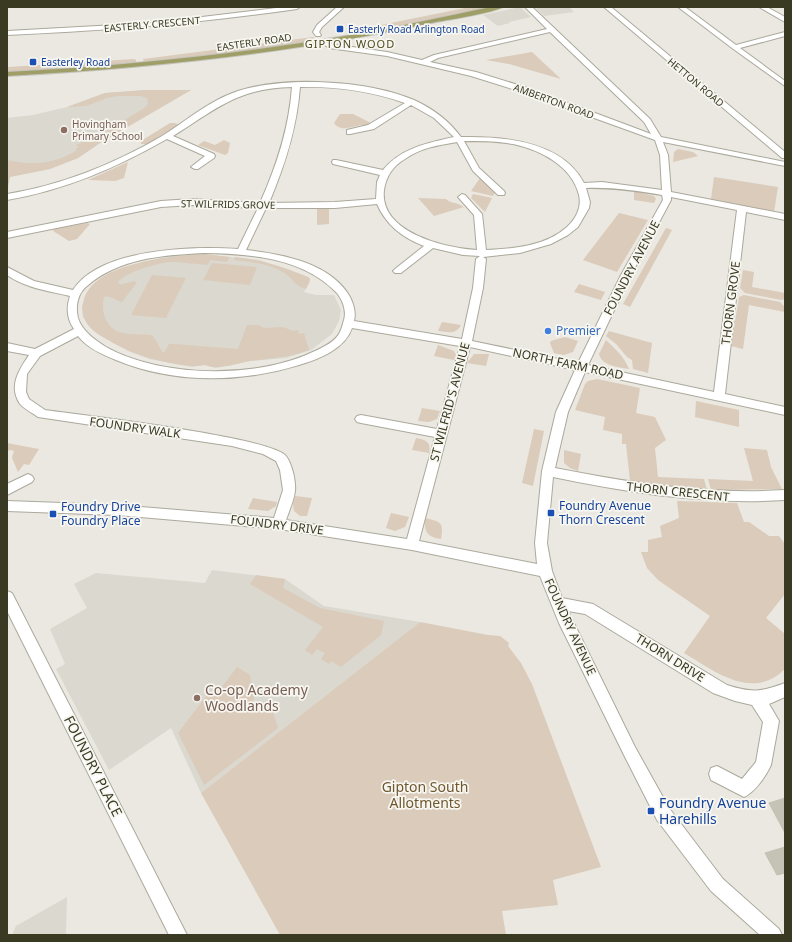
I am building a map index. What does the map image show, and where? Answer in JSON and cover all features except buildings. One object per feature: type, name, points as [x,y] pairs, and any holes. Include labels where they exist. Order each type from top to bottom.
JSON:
[{"type":"main road","points":[[368,26],[465,7]]},
{"type":"main road","name":"EASTERLY ROAD","points":[[7,74],[140,65],[212,58],[324,42],[500,7]]},
{"type":"main road","points":[[315,35],[336,32]]},
{"type":"main road","name":"EASTERLY ROAD","points":[[241,46],[285,40]]},
{"type":"main road","points":[[140,57],[140,65]]},
{"type":"street","name":"EASTERLY CRESCENT","points":[[7,33],[142,26],[297,7]]},
{"type":"street","points":[[315,35],[319,26],[341,7]]},
{"type":"street","name":"FOUNDRY AVENUE","points":[[528,7],[647,121],[658,139],[664,155],[667,194],[667,200],[662,211],[626,275],[581,367],[562,412],[548,471],[541,543],[544,571],[557,603],[630,752],[663,814],[717,885],[773,935]]},
{"type":"street","name":"HETTON ROAD","points":[[607,7],[785,156]]},
{"type":"street","points":[[681,7],[785,84]]},
{"type":"street","points":[[762,7],[785,19]]},
{"type":"street","points":[[424,62],[436,56],[551,30]]},
{"type":"street","points":[[734,47],[759,42],[785,34]]},
{"type":"street","name":"AMBERTON ROAD","points":[[324,42],[329,46],[387,54],[424,62],[507,84],[658,139],[785,164]]},
{"type":"street","points":[[241,251],[264,204],[282,160],[295,111],[296,85]]},
{"type":"street","points":[[7,197],[36,191],[90,174],[117,162],[166,136],[239,93],[263,88],[296,85],[323,85],[360,88],[380,92],[411,102],[440,120],[458,139],[478,173],[501,193]]},
{"type":"street","points":[[350,132],[372,127],[411,102]]},
{"type":"street","points":[[166,136],[211,156],[195,167]]},
{"type":"street","points":[[458,139],[490,139],[521,144],[548,154],[570,169],[583,186],[585,206],[575,225],[552,241],[520,252],[482,256],[431,245],[396,226],[385,214],[379,201],[379,187],[384,173],[396,161],[413,150],[434,143],[458,139]]},
{"type":"street","points":[[336,162],[384,173]]},
{"type":"street","points":[[583,186],[602,185],[667,194],[785,217]]},
{"type":"street","name":"ST WILFRID'S AVENUE","points":[[412,545],[466,343],[478,288],[482,256],[478,214],[462,198]]},
{"type":"street","name":"ST WILFRIDS GROVE","points":[[7,235],[161,204],[192,202],[335,205],[379,201]]},
{"type":"street","name":"THORN GROVE","points":[[720,396],[742,209]]},
{"type":"street","points":[[398,271],[431,245]]},
{"type":"street","points":[[184,251],[241,251],[297,264],[329,280],[346,299],[350,310],[350,324],[342,337],[330,349],[314,356],[266,370],[215,375],[190,374],[167,371],[121,359],[102,350],[79,331],[74,320],[72,309],[76,294],[82,285],[104,270],[138,258],[184,251]]},
{"type":"street","points":[[7,270],[14,276],[23,280],[76,294]]},
{"type":"street","name":"NORTH FARM ROAD","points":[[350,324],[466,343],[785,411]]},
{"type":"street","name":"FOUNDRY WALK","points":[[79,331],[36,353],[22,374],[20,392],[25,402],[42,414],[238,443],[266,450],[281,458],[286,470],[289,490],[279,524]]},
{"type":"street","points":[[7,347],[36,353]]},
{"type":"street","points":[[361,419],[441,434]]},
{"type":"street","name":"THORN CRESCENT","points":[[548,471],[628,488],[673,494],[735,497],[785,495]]},
{"type":"street","points":[[7,490],[28,479]]},
{"type":"street","name":"FOUNDRY DRIVE","points":[[7,506],[117,510],[279,524],[412,545],[544,571]]},
{"type":"street","name":"FOUNDRY PLACE","points":[[7,597],[178,935]]},
{"type":"street","name":"THORN DRIVE","points":[[557,603],[588,608],[718,688],[737,696],[757,699],[775,696],[785,690]]},
{"type":"street","points":[[717,774],[744,789],[763,765],[771,721],[757,699]]},
{"type":"shaded area","points":[[520,7],[531,17],[498,26],[483,15]]},
{"type":"shaded area","points":[[535,7],[569,7],[574,12],[544,16]]},
{"type":"shaded area","name":"Hovingham Primary School","points":[[145,90],[191,90],[100,143],[78,158],[50,169],[7,177],[7,118],[33,115],[67,107],[105,93]]},
{"type":"shaded area","points":[[202,254],[259,260],[308,277],[310,282],[304,292],[316,295],[334,295],[341,310],[339,321],[332,334],[311,350],[286,358],[250,361],[216,368],[205,365],[192,367],[149,359],[128,351],[98,334],[89,326],[83,317],[82,307],[85,296],[92,286],[109,273],[162,258]]},
{"type":"shaded area","name":"Co-op Academy Woodlands","points":[[212,570],[285,579],[324,606],[420,622],[201,793],[171,728],[109,770],[56,669],[65,664],[50,629],[87,608],[74,584],[96,573],[205,583]]},
{"type":"shaded area","points":[[67,897],[66,935],[12,935],[16,926]]},
{"type":"green space","points":[[470,7],[492,7],[362,33],[351,31]]},
{"type":"green space","points":[[313,37],[318,40],[227,54],[144,62],[143,59]]},
{"type":"green space","points":[[532,52],[561,79],[509,64],[486,60]]},
{"type":"green space","points":[[136,60],[136,63],[7,72],[8,67]]},
{"type":"green space","points":[[145,90],[191,90],[100,143],[78,158],[50,169],[10,177],[7,193],[7,160],[34,163],[52,161],[69,155],[77,150],[75,149],[79,147],[76,145],[114,128],[113,127],[146,107],[148,103],[147,98],[141,96],[118,96],[107,98],[86,106],[67,107],[105,93]]},
{"type":"green space","points":[[340,114],[353,114],[371,124],[364,127],[361,125],[346,128],[339,127],[334,123]]},
{"type":"green space","points":[[170,123],[179,125],[147,144],[141,144],[141,141]]},
{"type":"green space","points":[[224,140],[230,143],[228,153],[225,155],[198,145],[204,141],[215,145]]},
{"type":"green space","points":[[678,149],[693,152],[698,156],[673,162],[674,152]]},
{"type":"green space","points":[[128,162],[124,178],[115,181],[88,180]]},
{"type":"green space","points":[[714,177],[778,187],[774,212],[711,199]]},
{"type":"green space","points":[[480,178],[495,193],[493,196],[471,191]]},
{"type":"green space","points":[[634,191],[654,196],[656,199],[654,203],[634,200]]},
{"type":"green space","points":[[473,194],[492,198],[485,212],[471,198]]},
{"type":"green space","points":[[418,198],[446,199],[464,207],[434,216]]},
{"type":"green space","points":[[317,208],[329,208],[329,224],[317,225]]},
{"type":"green space","points":[[619,213],[648,220],[617,272],[583,260]]},
{"type":"green space","points":[[87,223],[90,224],[77,239],[69,241],[53,231],[54,229]]},
{"type":"green space","points":[[666,228],[672,230],[630,307],[623,304]]},
{"type":"green space","points":[[202,254],[230,257],[227,262],[210,260],[208,265],[175,262],[164,263],[150,266],[122,278],[118,282],[119,284],[137,282],[122,302],[109,297],[104,297],[103,312],[107,322],[119,332],[153,336],[164,353],[169,344],[238,349],[247,325],[258,325],[264,328],[281,327],[292,331],[298,330],[299,334],[304,333],[309,350],[287,356],[225,366],[214,367],[205,365],[180,365],[160,361],[131,352],[113,343],[90,328],[84,319],[84,300],[90,287],[102,277],[135,264],[172,257]]},
{"type":"green space","points":[[235,257],[272,264],[310,279],[306,289],[299,286],[286,274],[274,268],[261,264],[234,260]]},
{"type":"green space","points":[[212,263],[257,267],[250,285],[203,280]]},
{"type":"green space","points":[[743,270],[754,272],[752,287],[785,293],[785,299],[781,300],[745,293],[740,288]]},
{"type":"green space","points":[[152,275],[186,278],[166,318],[131,315]]},
{"type":"green space","points":[[579,284],[605,292],[601,300],[574,292]]},
{"type":"green space","points":[[744,295],[780,302],[785,307],[785,312],[749,305],[743,349],[731,346],[739,297]]},
{"type":"green space","points":[[442,322],[461,325],[454,332],[438,331]]},
{"type":"green space","points":[[609,331],[652,343],[648,373],[633,369],[632,360],[606,336]]},
{"type":"green space","points":[[565,337],[578,341],[573,352],[564,355],[554,353],[550,343],[551,341]]},
{"type":"green space","points":[[606,340],[622,356],[629,369],[615,367],[603,361],[599,354]]},
{"type":"green space","points":[[438,345],[454,351],[456,355],[454,360],[434,356]]},
{"type":"green space","points":[[474,354],[489,354],[486,366],[467,363]]},
{"type":"green space","points":[[597,379],[640,388],[636,413],[655,417],[666,440],[655,448],[658,477],[704,479],[707,490],[630,481],[626,444],[622,444],[622,434],[603,430],[605,417],[575,410],[585,384],[588,381]]},
{"type":"green space","points":[[696,401],[739,410],[739,427],[695,417]]},
{"type":"green space","points":[[422,408],[440,411],[437,419],[429,422],[418,421]]},
{"type":"green space","points":[[534,429],[544,431],[533,486],[522,483]]},
{"type":"green space","points":[[416,438],[429,444],[429,453],[412,450]]},
{"type":"green space","points":[[7,443],[39,449],[29,465],[24,464],[18,472],[12,458],[14,451],[7,451]]},
{"type":"green space","points":[[744,448],[767,450],[771,467],[782,489],[711,490],[708,479],[753,481]]},
{"type":"green space","points":[[564,450],[581,454],[578,471],[570,468],[564,463]]},
{"type":"green space","points":[[295,496],[312,498],[307,516],[300,516],[294,511],[293,504]]},
{"type":"green space","points":[[253,498],[277,502],[276,506],[268,511],[248,509]]},
{"type":"green space","points":[[677,501],[737,503],[744,522],[749,522],[769,536],[779,536],[785,544],[785,594],[766,618],[785,634],[785,669],[772,678],[760,683],[747,683],[734,680],[721,675],[684,653],[710,616],[658,580],[647,568],[641,552],[648,552],[648,540],[662,537],[660,526],[679,518]]},
{"type":"green space","points":[[391,513],[409,517],[405,527],[395,531],[386,528]]},
{"type":"green space","points":[[425,518],[440,524],[442,529],[441,539],[432,537],[427,533]]},
{"type":"green space","points":[[256,575],[285,579],[283,588],[320,608],[384,621],[381,635],[341,667],[331,661],[329,664],[321,659],[325,653],[317,649],[312,655],[305,650],[323,627],[250,584]]},
{"type":"green space","name":"Gipton South Allotments","points":[[420,622],[500,636],[509,643],[508,646],[521,663],[532,684],[601,867],[553,880],[558,905],[502,911],[506,935],[280,935],[201,793]]},
{"type":"green space","points":[[237,667],[250,675],[254,699],[247,706],[248,710],[272,708],[278,728],[204,785],[178,733],[207,695],[216,695]]},
{"type":"place","name":"Easterly Road Arlington Road","points":[[340,29]]},
{"type":"place","name":"Easterley Road","points":[[33,62]]},
{"type":"place","name":"Hovingham Primary School","points":[[64,130]]},
{"type":"place","name":"Premier","points":[[548,331]]},
{"type":"place","name":"Foundry Avenue Thorn Crescent","points":[[551,513]]},
{"type":"place","name":"Foundry Drive Foundry Place","points":[[53,514]]},
{"type":"place","name":"Co-op Academy Woodlands","points":[[197,698]]},
{"type":"place","name":"Foundry Avenue Harehills","points":[[651,811]]},
{"type":"district","name":"GIPTON WOOD","points":[[350,44]]}]
